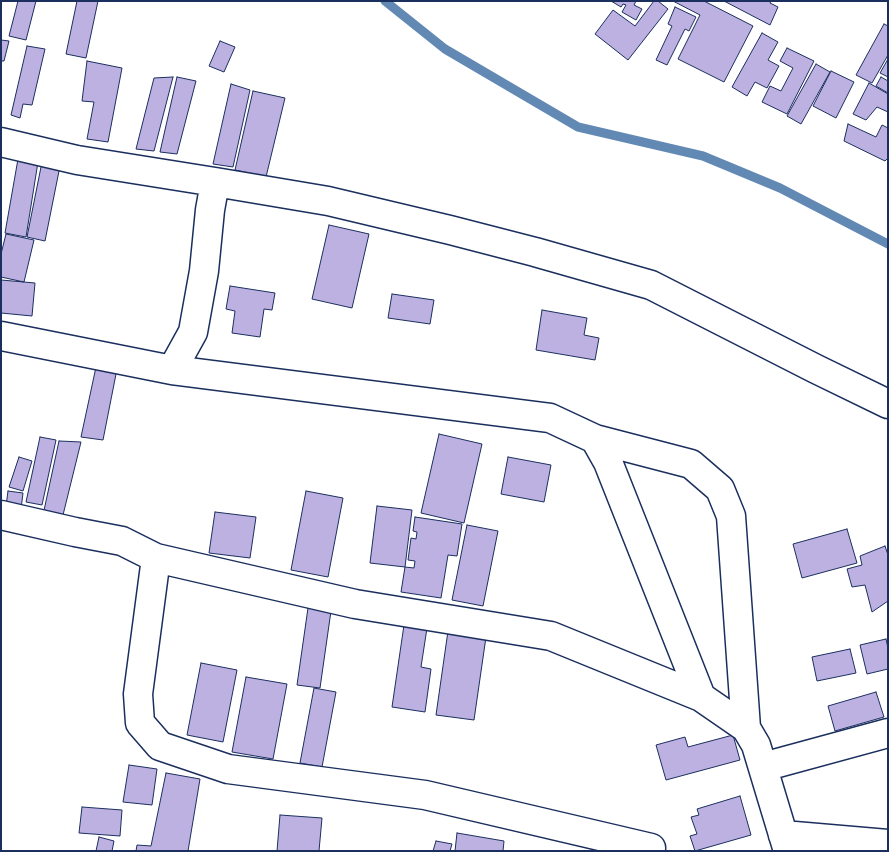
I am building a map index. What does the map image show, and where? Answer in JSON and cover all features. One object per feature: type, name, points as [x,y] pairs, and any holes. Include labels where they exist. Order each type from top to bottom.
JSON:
[{"type":"street","points":[[1,142],[77,160],[328,201],[535,252],[650,285],[888,404]]},
{"type":"street","points":[[172,370],[194,332],[215,182]]},
{"type":"street","points":[[1,336],[172,370],[550,418],[595,440],[691,464],[720,489],[731,516],[746,728],[756,746],[785,843],[888,844]]},
{"type":"street","points":[[595,440],[608,462],[701,697]]},
{"type":"street","points":[[1,515],[122,541],[156,558],[355,604],[551,636],[701,697],[746,728]]},
{"type":"street","points":[[156,558],[138,694],[140,723],[160,746],[228,769],[425,795],[651,848]]},
{"type":"street","points":[[763,767],[888,733]]},
{"type":"building","points":[[18,1],[36,1],[26,40],[9,36]]},
{"type":"building","points":[[77,1],[98,1],[86,58],[66,54]]},
{"type":"building","points":[[611,1],[636,1],[634,5],[642,9],[636,20],[622,12],[626,5],[623,4],[621,7]]},
{"type":"building","points":[[654,1],[658,1],[668,9],[628,60],[595,34],[613,10],[635,26]]},
{"type":"building","points":[[673,1],[704,1],[753,26],[724,82],[678,59],[700,15]]},
{"type":"building","points":[[724,1],[771,1],[770,3],[778,7],[770,25]]},
{"type":"building","points":[[675,7],[696,17],[689,31],[685,29],[667,65],[656,60],[672,26],[668,24]]},
{"type":"building","points":[[884,24],[888,26],[888,55],[872,83],[856,75]]},
{"type":"building","points":[[762,33],[778,42],[768,60],[779,66],[767,88],[755,82],[747,96],[732,87]]},
{"type":"building","points":[[1,40],[9,41],[4,61],[1,61]]},
{"type":"building","points":[[220,41],[235,47],[224,72],[209,66]]},
{"type":"building","points":[[27,46],[45,49],[32,105],[23,104],[20,118],[11,115]]},
{"type":"building","points":[[787,48],[814,61],[787,114],[762,102],[770,86],[781,91],[793,68],[780,61]]},
{"type":"building","points":[[888,59],[888,77],[880,73]]},
{"type":"building","points":[[87,61],[122,68],[108,142],[87,139],[94,102],[82,101]]},
{"type":"building","points":[[816,64],[830,72],[801,124],[787,116]]},
{"type":"building","points":[[831,71],[854,82],[836,118],[813,106]]},
{"type":"building","points":[[173,77],[154,151],[136,149],[154,78]]},
{"type":"building","points":[[177,77],[196,81],[177,154],[160,152]]},
{"type":"building","points":[[881,77],[888,81],[888,93],[876,86]]},
{"type":"building","points":[[869,83],[888,94],[888,112],[877,107],[866,120],[853,114]]},
{"type":"building","points":[[231,84],[250,90],[233,167],[213,164]]},
{"type":"building","points":[[253,91],[285,98],[266,177],[235,170]]},
{"type":"building","points":[[848,124],[876,137],[882,125],[888,128],[888,158],[885,161],[844,141]]},
{"type":"building","points":[[18,159],[38,162],[26,237],[5,233]]},
{"type":"building","points":[[42,162],[60,166],[45,241],[27,237]]},
{"type":"building","points":[[329,225],[369,234],[352,308],[312,299]]},
{"type":"building","points":[[6,234],[34,240],[24,282],[1,277],[1,254]]},
{"type":"building","points":[[1,280],[35,283],[32,316],[1,313]]},
{"type":"building","points":[[230,286],[275,293],[272,310],[264,309],[260,337],[232,333],[235,311],[226,309]]},
{"type":"building","points":[[392,294],[434,300],[430,324],[388,318]]},
{"type":"building","points":[[542,310],[587,318],[584,335],[599,338],[595,360],[536,350]]},
{"type":"building","points":[[96,367],[117,369],[103,440],[81,437]]},
{"type":"building","points":[[439,434],[482,444],[464,523],[421,513]]},
{"type":"building","points":[[40,437],[56,440],[42,505],[26,502]]},
{"type":"building","points":[[59,441],[81,442],[63,515],[43,515]]},
{"type":"building","points":[[19,457],[32,461],[23,491],[9,487]]},
{"type":"building","points":[[508,457],[551,465],[544,502],[501,494]]},
{"type":"building","points":[[8,491],[23,493],[21,509],[6,506]]},
{"type":"building","points":[[306,491],[343,498],[328,577],[291,570]]},
{"type":"building","points":[[377,506],[412,510],[405,567],[370,563]]},
{"type":"building","points":[[215,512],[256,517],[250,558],[209,553]]},
{"type":"building","points":[[415,517],[462,524],[457,556],[448,555],[441,598],[401,592],[405,567],[414,568],[415,561],[408,560],[411,538],[416,539],[417,532],[413,531]]},
{"type":"building","points":[[467,525],[498,531],[483,606],[452,600]]},
{"type":"building","points":[[847,529],[857,563],[802,578],[793,544]]},
{"type":"building","points":[[885,546],[888,555],[888,601],[872,612],[865,585],[852,587],[847,569],[862,565],[860,556]]},
{"type":"building","points":[[308,608],[331,611],[320,688],[297,685]]},
{"type":"building","points":[[404,625],[427,628],[421,667],[431,669],[425,712],[392,707]]},
{"type":"building","points":[[448,631],[486,637],[474,720],[436,715]]},
{"type":"building","points":[[886,639],[888,669],[867,674],[860,645]]},
{"type":"building","points":[[850,649],[856,673],[817,681],[812,657]]},
{"type":"building","points":[[201,663],[237,670],[223,742],[187,735]]},
{"type":"building","points":[[246,677],[287,684],[273,759],[232,752]]},
{"type":"building","points":[[314,688],[336,692],[322,767],[300,763]]},
{"type":"building","points":[[876,692],[884,717],[835,731],[828,706]]},
{"type":"building","points":[[733,735],[740,760],[666,780],[656,745],[685,737],[688,747]]},
{"type":"building","points":[[129,765],[157,769],[152,805],[123,802]]},
{"type":"building","points":[[166,773],[200,779],[188,851],[136,851],[137,845],[151,846]]},
{"type":"building","points":[[740,796],[751,835],[695,851],[690,836],[697,834],[691,817],[699,815],[697,809]]},
{"type":"building","points":[[82,807],[122,810],[120,836],[79,833]]},
{"type":"building","points":[[280,815],[322,818],[319,851],[277,851]]},
{"type":"building","points":[[457,833],[504,841],[503,851],[455,851]]},
{"type":"building","points":[[99,837],[114,841],[112,851],[96,851]]},
{"type":"building","points":[[436,841],[452,844],[450,851],[433,851]]},
{"type":"waterway","points":[[385,1],[445,49],[578,127],[703,156],[780,188],[888,244]]}]
